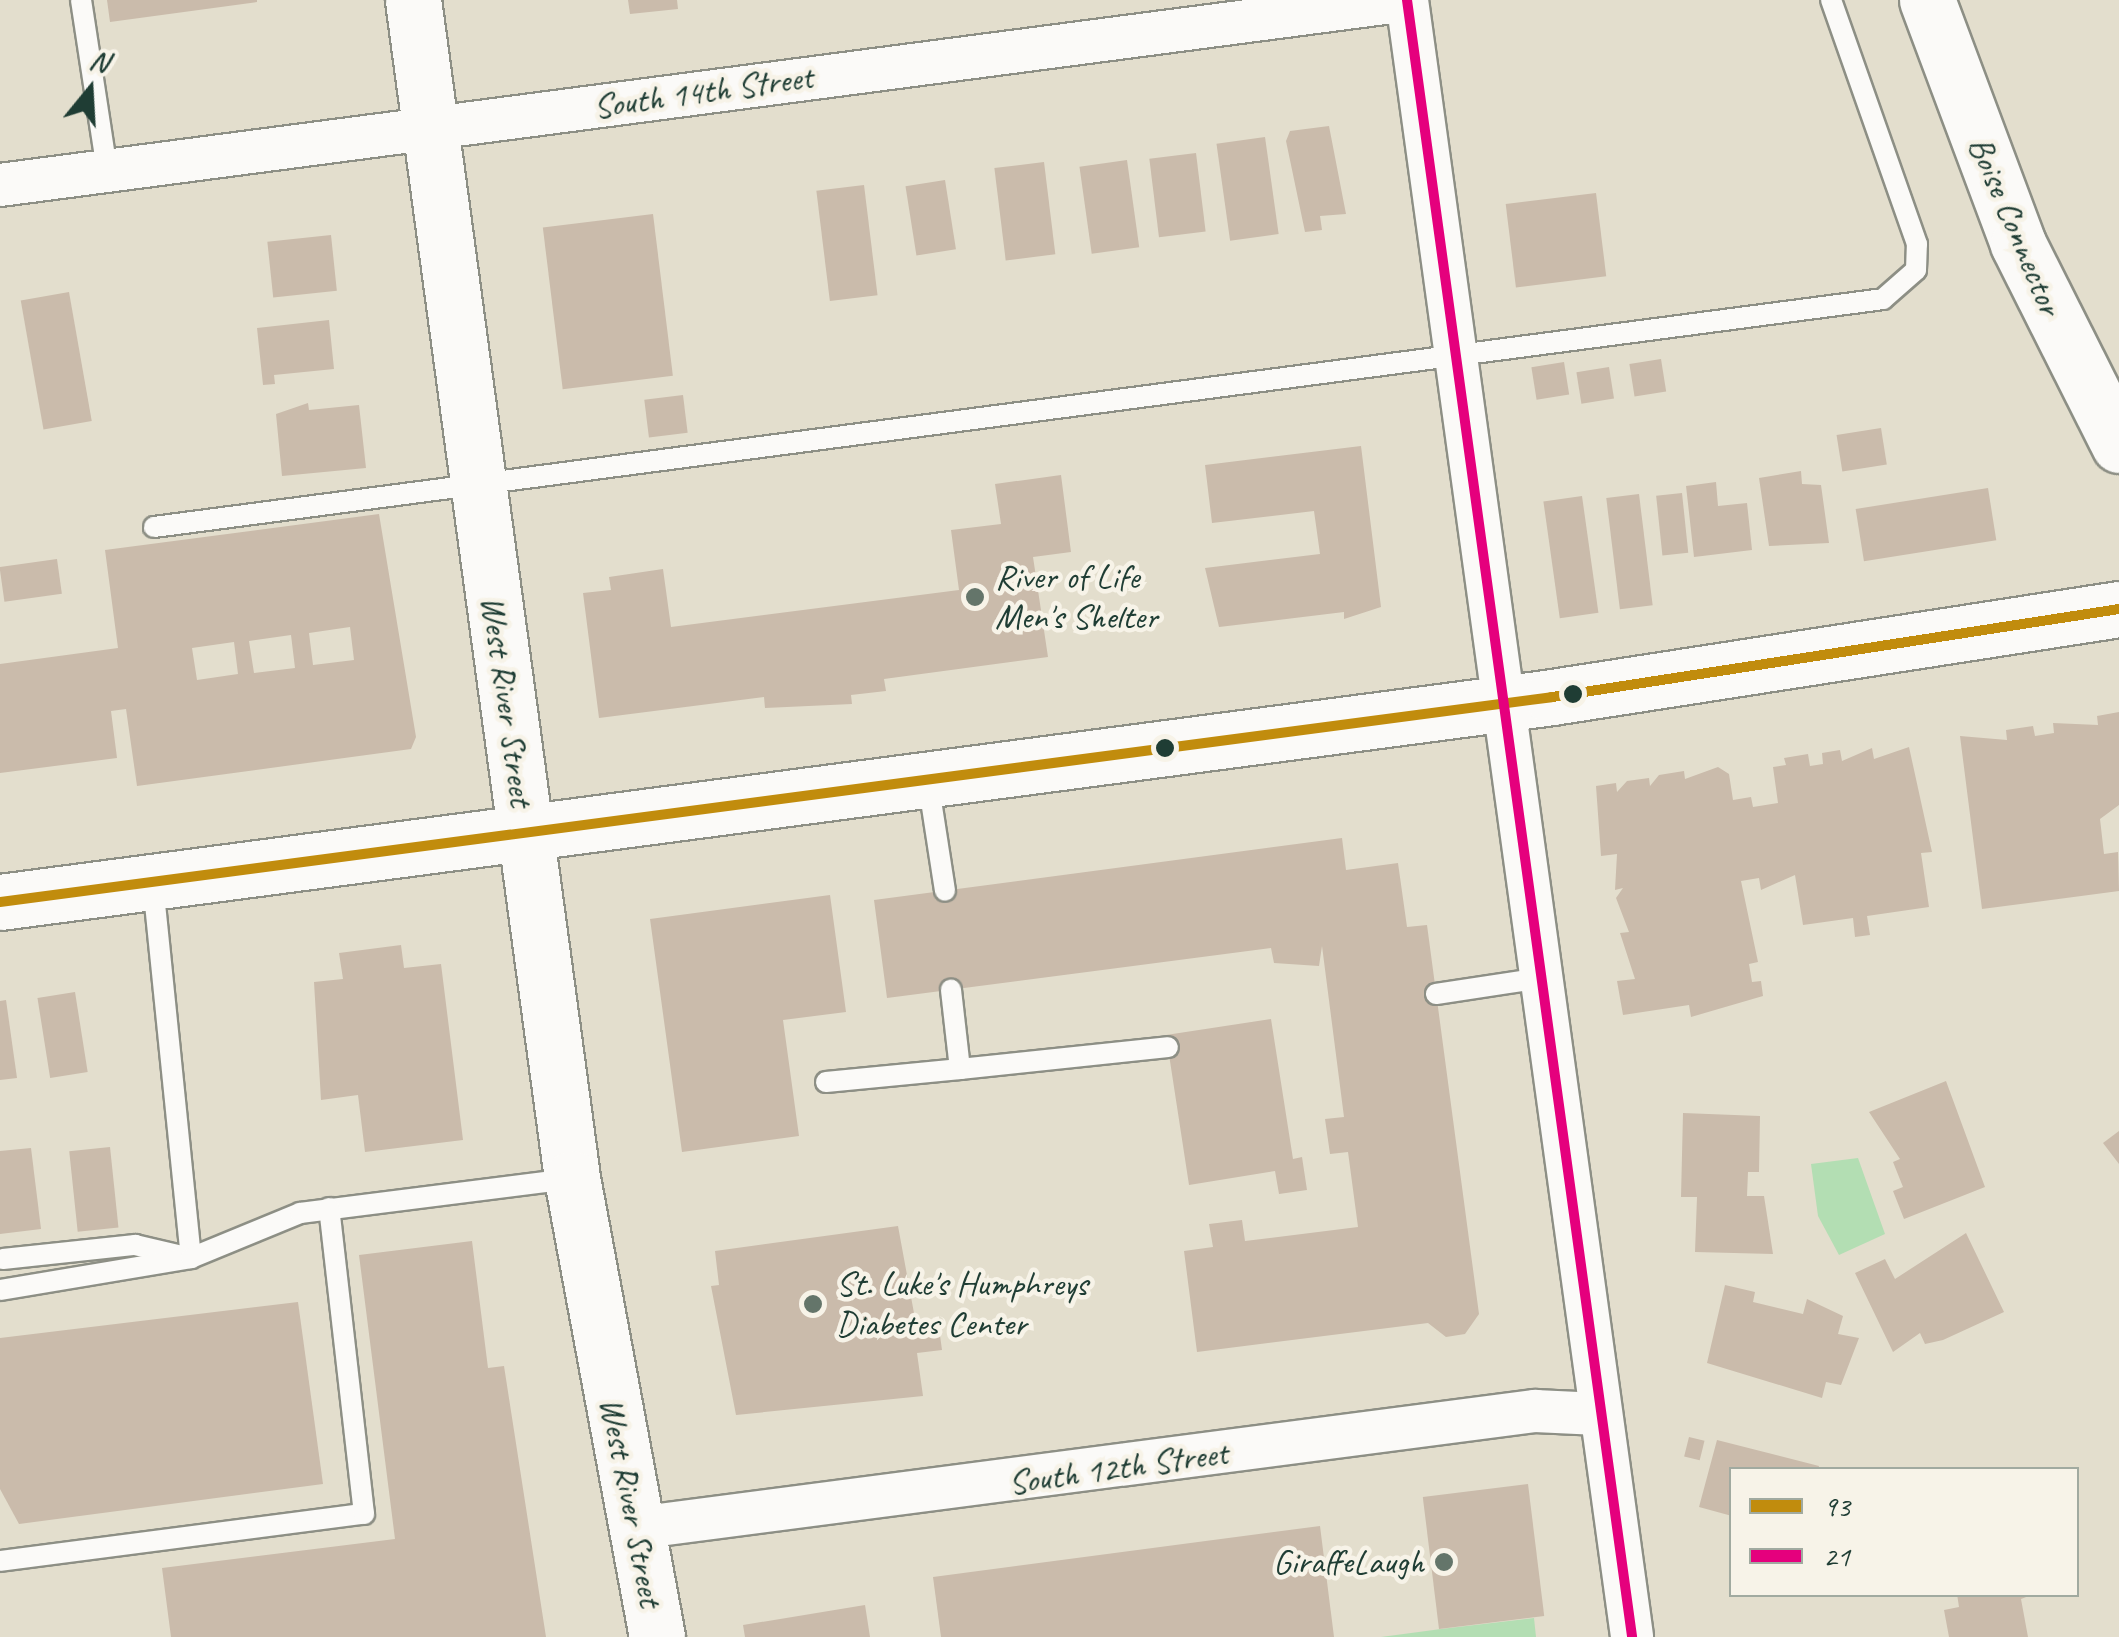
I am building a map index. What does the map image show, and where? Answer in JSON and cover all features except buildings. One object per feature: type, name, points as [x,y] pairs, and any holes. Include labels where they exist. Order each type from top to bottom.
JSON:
[{"type":"main road","name":"West River Street","points":[[413,0],[572,1178],[657,1637]]},
{"type":"main road","name":"Boise Connector","points":[[1927,0],[2018,244],[2119,445]]},
{"type":"main road","points":[[0,902],[1504,704],[2119,609]]},
{"type":"street","name":"South 14th Street","points":[[0,185],[1407,0]]},
{"type":"street","points":[[1407,0],[1632,1637]]},
{"type":"street","name":"South 12th Street","points":[[636,1528],[1535,1411],[1599,1414]]},
{"type":"lane","points":[[81,0],[107,170]]},
{"type":"lane","points":[[154,527],[1454,349],[1851,304],[1906,288],[1917,244],[1831,0]]},
{"type":"lane","points":[[928,779],[945,890]]},
{"type":"lane","points":[[153,883],[191,1258]]},
{"type":"lane","points":[[1436,994],[1542,978]]},
{"type":"lane","points":[[952,990],[960,1069]]},
{"type":"lane","points":[[826,1082],[1168,1046]]},
{"type":"lane","points":[[0,1290],[191,1258],[286,1216],[572,1178]]},
{"type":"lane","points":[[0,1561],[364,1514],[329,1208]]},
{"type":"lane","points":[[3,1260],[134,1245],[191,1258]]},
{"type":"green space","points":[[1858,1158],[1885,1234],[1839,1255],[1818,1216],[1811,1164]]},
{"type":"green space","points":[[1534,1618],[1536,1637],[1381,1637],[1441,1629]]},
{"type":"transit line","name":"21","points":[[1407,0],[1632,1637]]},
{"type":"transit line","name":"93","points":[[0,902],[1552,697],[2119,609]]},
{"type":"place","name":"River of Life Men's Shelter","points":[[975,597]]},
{"type":"place","name":"St. Luke's Humphreys Diabetes Center","points":[[813,1304]]},
{"type":"place","name":"GiraffeLaugh","points":[[1444,1562]]}]
